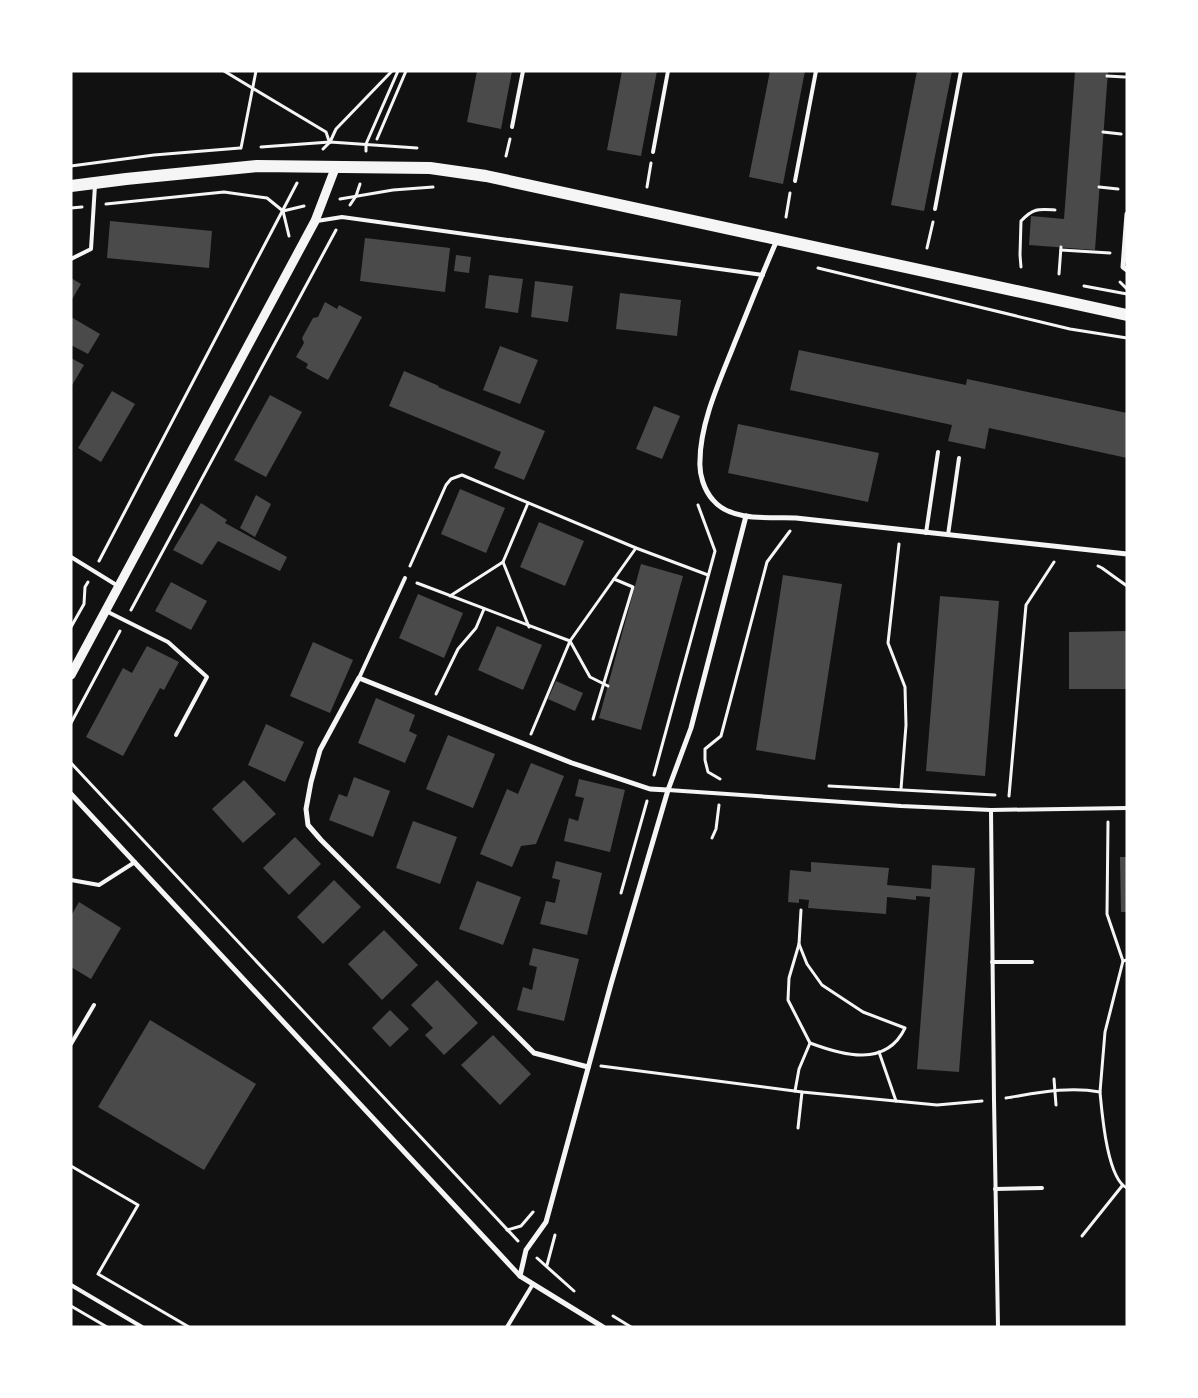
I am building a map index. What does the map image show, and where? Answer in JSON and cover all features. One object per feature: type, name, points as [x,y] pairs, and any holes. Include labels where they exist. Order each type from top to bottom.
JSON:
[{"type":"main road","points":[[71,186],[257,166],[430,168],[486,176],[1127,315]]},
{"type":"street","points":[[71,675],[315,221],[336,166]]},
{"type":"street","points":[[1125,268],[1127,214]]},
{"type":"street","points":[[778,240],[713,396],[701,447],[700,464],[703,483],[713,501],[729,512],[746,516],[796,518],[1127,554]]},
{"type":"street","points":[[520,1276],[526,1250],[546,1222],[588,1067],[668,790],[691,728],[746,516]]},
{"type":"street","points":[[588,1067],[534,1053],[320,840],[308,825],[306,809],[320,750],[359,678],[572,763],[650,789],[668,790]]},
{"type":"street","points":[[71,794],[520,1276],[603,1327]]},
{"type":"lane","points":[[512,127],[523,71]]},
{"type":"lane","points":[[653,152],[668,71]]},
{"type":"lane","points":[[795,181],[816,71]]},
{"type":"lane","points":[[935,209],[961,71]]},
{"type":"lane","points":[[71,259],[91,249],[95,182]]},
{"type":"lane","points":[[315,221],[342,217],[763,275]]},
{"type":"lane","points":[[926,533],[938,452]]},
{"type":"lane","points":[[948,535],[959,458]]},
{"type":"lane","points":[[71,557],[119,587]]},
{"type":"lane","points":[[359,678],[405,578]]},
{"type":"lane","points":[[106,611],[124,622],[168,642],[207,677],[176,735]]},
{"type":"lane","points":[[668,790],[901,806],[991,810],[1127,808]]},
{"type":"lane","points":[[991,810],[998,1327]]},
{"type":"lane","points":[[71,880],[99,885],[135,862]]},
{"type":"lane","points":[[992,962],[1032,962]]},
{"type":"lane","points":[[71,1044],[94,1006]]},
{"type":"lane","points":[[996,1189],[1042,1188]]},
{"type":"lane","points":[[507,1327],[533,1284]]},
{"type":"lane","points":[[71,1285],[142,1327]]},
{"type":"path","points":[[224,71],[326,132],[330,142],[336,129],[392,71]]},
{"type":"path","points":[[241,148],[256,71]]},
{"type":"path","points":[[366,144],[398,71]]},
{"type":"path","points":[[377,139],[406,71]]},
{"type":"path","points":[[1107,76],[1125,77]]},
{"type":"path","points":[[1103,132],[1121,134]]},
{"type":"path","points":[[647,187],[653,152]]},
{"type":"path","points":[[786,217],[792,186],[795,181]]},
{"type":"path","points":[[356,196],[393,190],[438,187]]},
{"type":"path","points":[[1099,187],[1118,189]]},
{"type":"path","points":[[71,208],[224,192],[267,198],[283,210],[85,586],[84,604],[71,627]]},
{"type":"path","points":[[927,248],[935,209]]},
{"type":"path","points":[[1021,267],[1021,221],[1029,213],[1037,209],[1055,210]]},
{"type":"path","points":[[71,723],[333,235]]},
{"type":"path","points":[[1059,274],[1061,249],[1113,254]]},
{"type":"path","points":[[809,266],[1070,329],[1127,338]]},
{"type":"path","points":[[606,685],[590,677],[570,641],[405,578],[446,485],[451,478],[462,475],[636,548],[708,575]]},
{"type":"path","points":[[621,893],[715,551],[696,501]]},
{"type":"path","points":[[450,596],[503,562],[528,503]]},
{"type":"path","points":[[712,838],[716,829],[721,781],[708,772],[705,749],[722,736],[766,562],[790,530]]},
{"type":"path","points":[[901,789],[906,725],[904,687],[888,643],[899,544],[908,545]]},
{"type":"path","points":[[526,744],[570,641],[636,548]]},
{"type":"path","points":[[1045,561],[1064,562]]},
{"type":"path","points":[[503,562],[529,626]]},
{"type":"path","points":[[1019,796],[1009,796],[1026,606],[1054,562]]},
{"type":"path","points":[[1093,565],[1102,568],[1127,586]]},
{"type":"path","points":[[593,719],[606,685],[633,587],[614,579]]},
{"type":"path","points":[[430,706],[458,649],[476,628],[484,609]]},
{"type":"path","points":[[71,763],[526,1250],[547,1265],[579,1296]]},
{"type":"path","points":[[821,785],[999,795]]},
{"type":"path","points":[[711,806],[719,806]]},
{"type":"path","points":[[1108,819],[1107,914],[1125,960],[1105,1032],[1100,1092],[1109,1156],[1116,1177],[1122,1186],[1127,1188]]},
{"type":"path","points":[[799,944],[807,964],[822,985],[863,1012],[905,1028],[900,1037],[886,1049],[864,1055],[832,1052],[810,1043],[788,1000],[789,978],[799,944],[801,910]]},
{"type":"path","points":[[795,1091],[799,1069],[810,1043]]},
{"type":"path","points":[[879,1052],[896,1101]]},
{"type":"path","points":[[603,1058],[600,1066],[802,1092],[937,1105],[994,1100],[1055,1091],[1085,1089],[1100,1092]]},
{"type":"path","points":[[1054,1079],[1056,1105]]},
{"type":"path","points":[[798,1128],[802,1092]]},
{"type":"path","points":[[71,1166],[138,1205],[98,1274],[189,1327]]},
{"type":"path","points":[[1082,1236],[1122,1186]]},
{"type":"path","points":[[507,1230],[521,1226],[534,1211]]},
{"type":"path","points":[[547,1265],[557,1229]]},
{"type":"path","points":[[71,1306],[107,1327]]},
{"type":"path","points":[[608,1313],[631,1327]]},
{"type":"building","points":[[477,71],[512,71],[501,129],[467,122]]},
{"type":"building","points":[[622,71],[657,71],[641,156],[607,150]]},
{"type":"building","points":[[770,71],[805,71],[783,184],[749,177]]},
{"type":"building","points":[[917,71],[952,71],[924,211],[891,205]]},
{"type":"building","points":[[1075,71],[1108,71],[1095,250],[1029,245],[1031,216],[1064,219]]},
{"type":"building","points":[[110,221],[212,231],[209,268],[107,258]]},
{"type":"building","points":[[365,238],[450,248],[445,292],[360,281]]},
{"type":"building","points":[[456,255],[471,257],[469,273],[454,271]]},
{"type":"building","points":[[489,275],[523,279],[518,313],[485,308]]},
{"type":"building","points":[[71,278],[81,284],[71,301]]},
{"type":"building","points":[[535,281],[573,286],[568,322],[531,317]]},
{"type":"building","points":[[620,293],[681,300],[677,336],[616,329]]},
{"type":"building","points":[[325,302],[337,309],[339,305],[362,317],[328,380],[306,368],[308,364],[296,357],[304,343],[302,338],[313,318],[318,317]]},
{"type":"building","points":[[71,317],[100,334],[88,354],[71,345]]},
{"type":"building","points":[[500,346],[538,360],[520,404],[483,390]]},
{"type":"building","points":[[799,350],[966,385],[967,379],[1127,413],[1127,458],[989,428],[985,449],[948,441],[952,425],[790,390]]},
{"type":"building","points":[[71,358],[84,365],[71,387]]},
{"type":"building","points":[[404,371],[545,431],[524,480],[494,468],[501,452],[389,406]]},
{"type":"building","points":[[112,391],[135,404],[101,462],[78,448]]},
{"type":"building","points":[[270,395],[302,412],[266,477],[234,460]]},
{"type":"building","points":[[654,406],[680,416],[662,459],[636,449]]},
{"type":"building","points":[[738,424],[879,453],[868,502],[728,473]]},
{"type":"building","points":[[460,489],[505,508],[486,553],[441,534]]},
{"type":"building","points":[[256,495],[271,504],[255,537],[240,528]]},
{"type":"building","points":[[201,503],[227,520],[225,523],[287,557],[280,571],[218,541],[202,565],[173,550]]},
{"type":"building","points":[[539,522],[584,541],[565,586],[520,567]]},
{"type":"building","points":[[641,564],[683,576],[641,730],[599,718]]},
{"type":"building","points":[[783,575],[842,584],[815,760],[756,750]]},
{"type":"building","points":[[171,582],[207,601],[191,630],[155,611]]},
{"type":"building","points":[[418,594],[463,613],[444,658],[399,638]]},
{"type":"building","points":[[940,596],[999,601],[985,776],[926,771]]},
{"type":"building","points":[[497,626],[542,645],[523,690],[478,670]]},
{"type":"building","points":[[1127,631],[1127,689],[1069,689],[1069,632]]},
{"type":"building","points":[[313,642],[353,660],[330,713],[290,696]]},
{"type":"building","points":[[147,646],[179,662],[164,690],[160,688],[123,756],[86,737],[123,668],[132,673]]},
{"type":"building","points":[[556,681],[583,693],[575,711],[548,699]]},
{"type":"building","points":[[376,698],[415,715],[409,731],[417,735],[405,763],[358,743]]},
{"type":"building","points":[[266,724],[304,742],[285,782],[248,765]]},
{"type":"building","points":[[448,735],[495,754],[473,808],[426,789]]},
{"type":"building","points":[[531,763],[564,776],[536,844],[521,846],[512,867],[480,854],[507,789],[518,794]]},
{"type":"building","points":[[354,777],[390,791],[373,837],[329,820],[339,794],[347,797]]},
{"type":"building","points":[[579,779],[625,790],[610,852],[564,841],[569,818],[578,821],[584,798],[575,796]]},
{"type":"building","points":[[244,780],[276,814],[243,843],[212,809]]},
{"type":"building","points":[[413,821],[457,837],[440,884],[396,868]]},
{"type":"building","points":[[295,837],[321,864],[289,895],[263,868]]},
{"type":"building","points":[[1120,857],[1127,857],[1127,912],[1121,912]]},
{"type":"building","points":[[556,861],[602,873],[587,935],[540,924],[546,901],[555,903],[560,880],[552,878]]},
{"type":"building","points":[[811,862],[889,868],[887,885],[931,889],[932,865],[975,868],[959,1072],[917,1069],[930,897],[916,896],[916,900],[887,897],[886,914],[808,908],[809,900],[799,899],[799,903],[788,902],[790,870],[811,872]]},
{"type":"building","points":[[334,880],[361,907],[323,944],[297,917]]},
{"type":"building","points":[[477,881],[521,897],[503,945],[459,929]]},
{"type":"building","points":[[79,902],[121,928],[91,979],[71,967],[71,916]]},
{"type":"building","points":[[384,930],[418,965],[382,1000],[348,964]]},
{"type":"building","points":[[533,948],[579,959],[564,1021],[517,1010],[523,987],[532,990],[537,967],[529,965]]},
{"type":"building","points":[[437,980],[478,1023],[444,1055],[425,1035],[433,1028],[411,1005]]},
{"type":"building","points":[[390,1010],[409,1029],[390,1047],[372,1028]]},
{"type":"building","points":[[150,1020],[256,1084],[204,1170],[98,1107]]},
{"type":"building","points":[[493,1035],[531,1074],[500,1105],[461,1065]]}]
